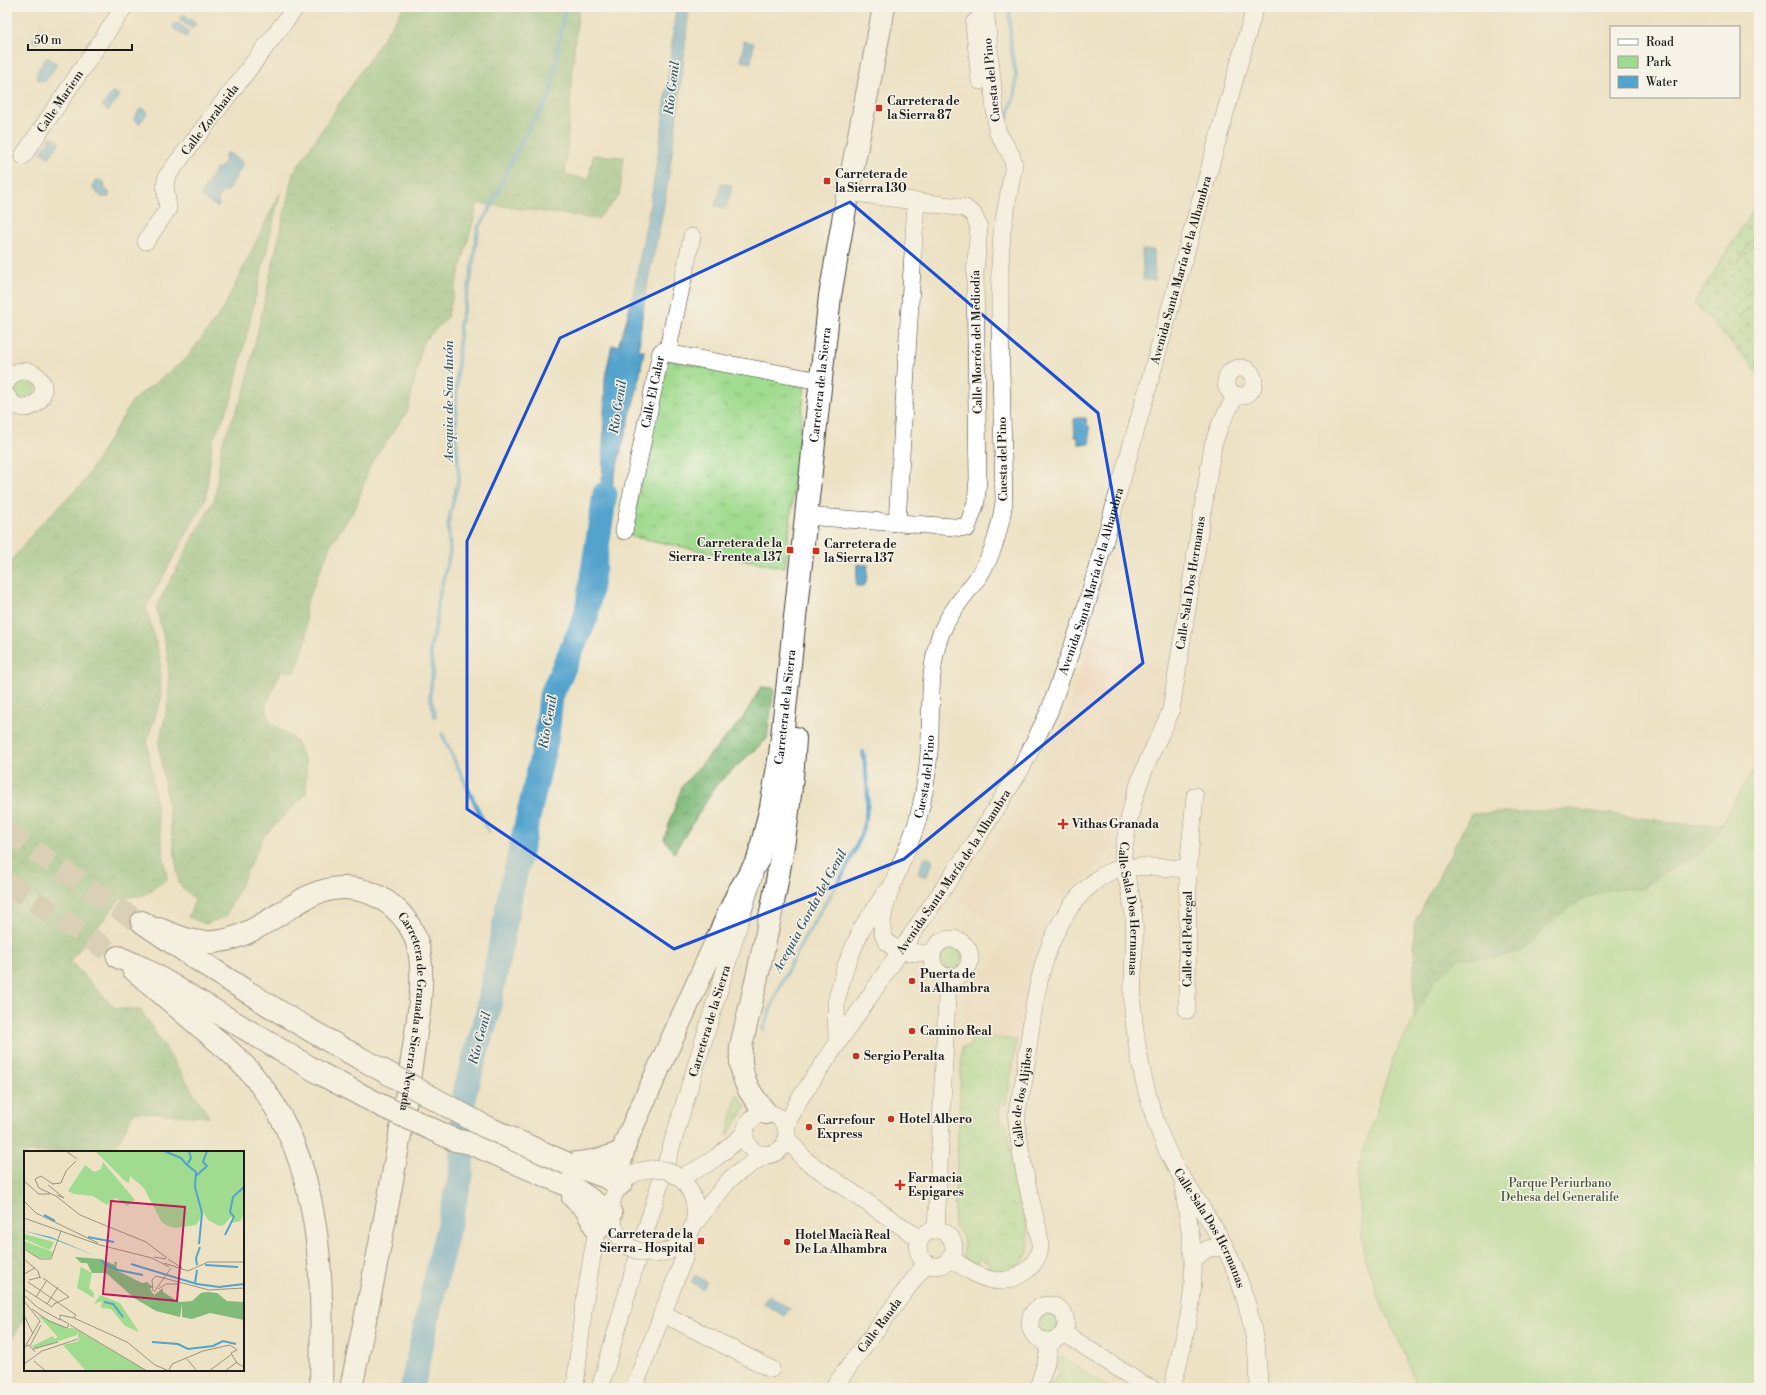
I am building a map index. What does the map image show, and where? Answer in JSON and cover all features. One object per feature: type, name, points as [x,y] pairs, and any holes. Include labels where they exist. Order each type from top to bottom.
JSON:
[{"type":"main road","name":"Carretera de la Sierra","points":[[758,860],[771,807],[780,755],[830,296],[848,192],[884,7]]},
{"type":"main road","points":[[768,1113],[752,1097],[744,1082],[740,1061],[741,1046],[775,897],[788,817],[794,759],[801,656],[796,599]]},
{"type":"main road","points":[[621,1184],[618,1170],[622,1152],[738,893],[758,860]]},
{"type":"main road","name":"Carretera de Granada a Sierra Nevada","points":[[351,1388],[398,1156],[414,1047],[421,974],[420,955],[413,932],[397,910],[386,900],[372,893],[346,888],[333,888],[317,892],[244,934],[219,942],[201,942],[181,938],[142,922],[201,962],[333,1044],[484,1126],[562,1178]]},
{"type":"main road","points":[[321,1388],[322,1325],[316,1234],[299,1156],[290,1135],[280,1115],[251,1073],[220,1043],[118,957],[143,968],[321,1074],[382,1106],[455,1140],[470,1143],[562,1178],[588,1196],[606,1221]]},
{"type":"main road","points":[[562,1178],[590,1162],[608,1158],[622,1152]]},
{"type":"main road","points":[[562,1178],[608,1178],[621,1184]]},
{"type":"street","name":"Calle Mariem","points":[[23,156],[124,7]]},
{"type":"street","name":"Calle Zorahaida","points":[[146,242],[168,208],[165,185],[167,176],[296,7]]},
{"type":"street","name":"Avenida Santa María de la Alhambra","points":[[786,1132],[800,1098],[837,1042],[972,848],[1021,769],[1049,712],[1084,614],[1255,7]]},
{"type":"street","points":[[980,81],[974,24],[985,10]]},
{"type":"street","name":"Cuesta del Pino","points":[[900,952],[885,940],[882,929],[892,886],[915,829],[922,803],[928,766],[930,695],[935,657],[940,635],[948,616],[979,575],[991,554],[1000,530],[1004,502],[1000,265],[1002,232],[1014,164],[1012,155],[997,131],[985,10]]},
{"type":"street","name":"Calle Morrón del Mediodía","points":[[848,192],[965,208],[973,214],[979,227],[975,272],[978,479],[976,502],[967,528],[897,523]]},
{"type":"street","points":[[805,516],[897,523],[916,202]]},
{"type":"street","name":"Calle El Calar","points":[[624,531],[661,352],[666,353],[692,236]]},
{"type":"street","points":[[666,353],[820,381]]},
{"type":"street","points":[[8,379],[19,371],[31,372],[37,375],[43,386],[41,398],[32,407],[26,408],[9,406]]},
{"type":"street","name":"Calle Sala Dos Hermanas","points":[[1236,395],[1220,425],[1213,445],[1171,710],[1165,727],[1146,765],[1136,793],[1123,850],[1123,867],[1129,885],[1134,919],[1133,1012],[1141,1067],[1163,1141],[1182,1179],[1226,1249],[1243,1292],[1253,1327],[1259,1364],[1259,1388]]},
{"type":"street","name":"Calle del Pedregal","points":[[1187,1010],[1188,869],[1195,796]]},
{"type":"street","name":"Carretera de la Sierra","points":[[600,1388],[635,1266],[735,941],[758,860]]},
{"type":"street","points":[[1123,867],[1188,869]]},
{"type":"street","name":"Calle de los Aljibes","points":[[950,1258],[983,1278],[997,1281],[1009,1280],[1019,1276],[1037,1259],[1040,1248],[1039,1232],[1023,1167],[1017,1114],[1025,1080],[1039,983],[1049,948],[1063,918],[1076,900],[1090,886],[1108,872],[1123,867]]},
{"type":"street","name":"Cuesta del Pino","points":[[837,1042],[836,1002],[846,965],[862,928],[892,886]]},
{"type":"street","points":[[951,939],[960,941],[967,948],[969,954],[968,966],[959,975],[948,977],[941,975],[936,971],[932,959],[932,953],[939,943],[951,939]]},
{"type":"street","points":[[900,952],[932,953]]},
{"type":"street","points":[[936,1230],[948,977]]},
{"type":"street","name":"Avenida Santa María de la Alhambra","points":[[768,1113],[800,1098]]},
{"type":"street","points":[[805,1160],[758,1153],[751,1149],[747,1142],[745,1133],[747,1125],[752,1118],[758,1114],[768,1113],[778,1117],[786,1132],[805,1160],[920,1240]]},
{"type":"street","points":[[606,1221],[628,1246],[640,1252],[655,1254],[675,1248],[730,1180],[742,1170],[780,1149],[786,1132]]},
{"type":"street","points":[[679,1178],[704,1167],[717,1158],[745,1133]]},
{"type":"street","points":[[575,1388],[583,1312],[612,1200],[621,1184],[634,1173],[651,1169],[666,1170],[688,1186],[694,1200],[696,1215],[690,1231],[684,1258],[634,1388]]},
{"type":"street","points":[[1038,1388],[1047,1359],[1057,1337],[1142,1384],[1152,1388],[1160,1384],[1175,1387],[1188,1331],[1192,1296],[1193,1263],[1182,1179]]},
{"type":"street","points":[[936,1230],[942,1231],[950,1238],[953,1248],[950,1258],[942,1265],[936,1266],[926,1263],[922,1259],[918,1250],[920,1240],[927,1232],[936,1230]]},
{"type":"street","points":[[1193,1263],[1199,1254],[1207,1248],[1226,1249]]},
{"type":"street","name":"Calle Rauda","points":[[833,1388],[926,1263]]},
{"type":"street","points":[[662,1313],[771,1369]]},
{"type":"highlighted area","points":[[850,202],[1098,413],[1143,663],[904,859],[674,949],[467,809],[467,541],[560,338]]},
{"type":"shaded area","name":"Vithas Granada","points":[[1098,622],[1106,624],[1103,637],[1108,642],[1147,654],[1160,661],[1159,673],[1166,686],[1159,713],[1137,765],[1117,832],[1110,850],[1098,865],[1069,892],[1054,912],[1044,932],[1032,971],[1017,1040],[962,1034],[965,997],[1011,936],[967,904],[957,904],[1035,777],[1058,733],[1068,709]]},
{"type":"green space","points":[[404,7],[579,7],[574,49],[565,175],[589,179],[593,155],[624,157],[619,196],[598,219],[478,203],[447,318],[423,342],[408,411],[370,465],[356,507],[331,544],[305,607],[307,638],[295,672],[282,669],[266,705],[269,721],[295,740],[306,763],[306,794],[263,837],[226,916],[206,924],[188,917],[195,900],[179,884],[159,744],[169,699],[168,655],[156,607],[215,498],[222,443],[244,393],[293,173]]},
{"type":"green space","points":[[280,193],[231,401],[212,442],[206,498],[146,607],[160,658],[161,699],[147,741],[167,879],[144,895],[121,898],[70,961],[115,1008],[141,1010],[209,1117],[134,1112],[114,1151],[24,1151],[24,1318],[7,1349],[7,566],[39,526],[83,483],[133,400],[186,359],[222,311]]},
{"type":"green space","points":[[1759,201],[1759,373],[1694,303]]},
{"type":"green space","points":[[1759,230],[1759,241],[1736,264]]},
{"type":"green space","points":[[1759,283],[1759,297],[1739,317],[1732,309]]},
{"type":"green space","points":[[666,360],[805,385],[785,568],[630,536]]},
{"type":"green space","points":[[18,378],[34,382],[36,394],[21,402],[11,391],[11,387]]},
{"type":"green space","points":[[761,687],[774,688],[767,739],[717,784],[674,853],[664,839],[682,786],[743,718]]},
{"type":"green space","name":"Parque Periurbano Dehesa del Generalife","points":[[1759,766],[1759,1388],[1418,1388],[1410,1365],[1376,1291],[1365,1259],[1357,1172],[1393,1059],[1434,981],[1460,958],[1499,957],[1521,951],[1557,917],[1582,899],[1612,889],[1641,889],[1666,871],[1700,854],[1719,830],[1737,797],[1755,769]]},
{"type":"green space","points":[[1572,809],[1694,825],[1759,821],[1414,1102],[1414,924],[1471,814]]},
{"type":"green space","points":[[951,947],[959,950],[962,958],[959,966],[951,969],[943,966],[940,958],[943,950]]},
{"type":"green space","points":[[971,1035],[1017,1040],[1006,1104],[999,1104],[1000,1123],[1007,1123],[1016,1189],[1029,1243],[1026,1257],[1017,1267],[999,1272],[985,1271],[989,1264],[980,1258],[975,1265],[963,1257],[964,1248],[962,1236],[958,1229],[954,1226],[962,1047],[970,1047]]},
{"type":"green space","points":[[737,1094],[746,1107],[727,1136]]},
{"type":"green space","points":[[1049,1314],[1056,1317],[1059,1324],[1056,1331],[1049,1334],[1042,1331],[1039,1324],[1042,1317]]},
{"type":"green space","points":[[1061,1356],[1109,1388],[1049,1388],[1060,1371],[1054,1368]]},
{"type":"water","points":[[676,7],[689,7],[669,176],[649,275],[640,331],[639,350],[644,351],[638,385],[601,527],[605,378],[612,345],[618,346],[629,311],[647,221],[662,129]]},
{"type":"water","points":[[185,15],[196,24],[192,29],[181,21],[180,17]]},
{"type":"water","points":[[178,23],[190,32],[186,37],[173,28],[174,24]]},
{"type":"water","points":[[40,28],[46,31],[37,44],[32,40]]},
{"type":"water","points":[[744,41],[754,43],[751,63],[741,61]]},
{"type":"water","points":[[47,57],[57,64],[46,81],[40,81],[37,79],[36,73]]},
{"type":"water","points":[[113,91],[120,96],[108,111],[102,106]]},
{"type":"water","points":[[141,108],[148,112],[139,124],[133,119]]},
{"type":"water","points":[[52,136],[60,142],[49,158],[41,152]]},
{"type":"water","points":[[227,152],[243,162],[243,165],[227,192],[222,192],[218,199],[219,205],[217,207],[202,198],[200,195],[216,168],[221,168]]},
{"type":"water","points":[[96,180],[104,182],[105,189],[109,192],[109,197],[101,197],[93,189],[93,184]]},
{"type":"water","points":[[721,183],[732,186],[726,209],[715,206]]},
{"type":"water","points":[[1142,250],[1154,250],[1155,280],[1143,280]]},
{"type":"water","points":[[1086,418],[1087,426],[1089,426],[1090,444],[1078,444],[1078,437],[1075,437],[1074,419]]},
{"type":"water","points":[[857,564],[868,565],[866,583],[864,586],[856,586]]},
{"type":"water","points":[[924,858],[931,858],[933,862],[927,876],[921,876],[918,872]]},
{"type":"water","points":[[695,1275],[707,1282],[703,1289],[691,1282]]},
{"type":"water","points":[[769,1295],[790,1309],[784,1316],[763,1303]]},
{"type":"waterway","name":"Acequia de San Antón","points":[[435,716],[430,695],[433,670],[430,649],[436,625],[438,600],[450,553],[448,523],[459,477],[456,440],[456,396],[460,324],[470,282],[478,228],[489,211],[518,147],[550,95],[565,7]]},
{"type":"waterway","name":"Acequia Gorda del Genil","points":[[1006,121],[1015,93],[1016,75],[1011,48],[1009,7]]},
{"type":"waterway","name":"Río Genil","points":[[412,1388],[438,1269],[461,1175],[464,1095],[487,1016],[510,896],[547,735],[551,696],[586,617],[605,494]]},
{"type":"waterway","name":"Acequia de San Antón","points":[[442,734],[488,831]]},
{"type":"waterway","name":"Acequia Gorda del Genil","points":[[763,1029],[780,985],[809,931],[846,869],[858,844],[866,816],[868,800],[863,752]]},
{"type":"tunnel","points":[[7,832],[134,919],[142,922]]},
{"type":"tunnel","points":[[7,883],[118,957]]},
{"type":"place","name":"Carretera de la Sierra 87","points":[[879,108]]},
{"type":"place","name":"Carretera de la Sierra 130","points":[[827,181]]},
{"type":"place","name":"Carretera de la Sierra - Frente a 137","points":[[790,550]]},
{"type":"place","name":"Carretera de la Sierra 137","points":[[816,551]]},
{"type":"place","name":"Vithas Granada","points":[[1063,824]]},
{"type":"place","name":"Puerta de la Alhambra","points":[[912,981]]},
{"type":"place","name":"Camino Real","points":[[912,1031]]},
{"type":"place","name":"Sergio Peralta","points":[[856,1056]]},
{"type":"place","name":"Hotel Albero","points":[[891,1119]]},
{"type":"place","name":"Carrefour Express","points":[[809,1127]]},
{"type":"place","name":"Farmacia Espigares","points":[[900,1185]]},
{"type":"place","name":"Carretera de la Sierra - Hospital","points":[[701,1241]]},
{"type":"place","name":"Hotel Macià Real De La Alhambra","points":[[787,1242]]}]
